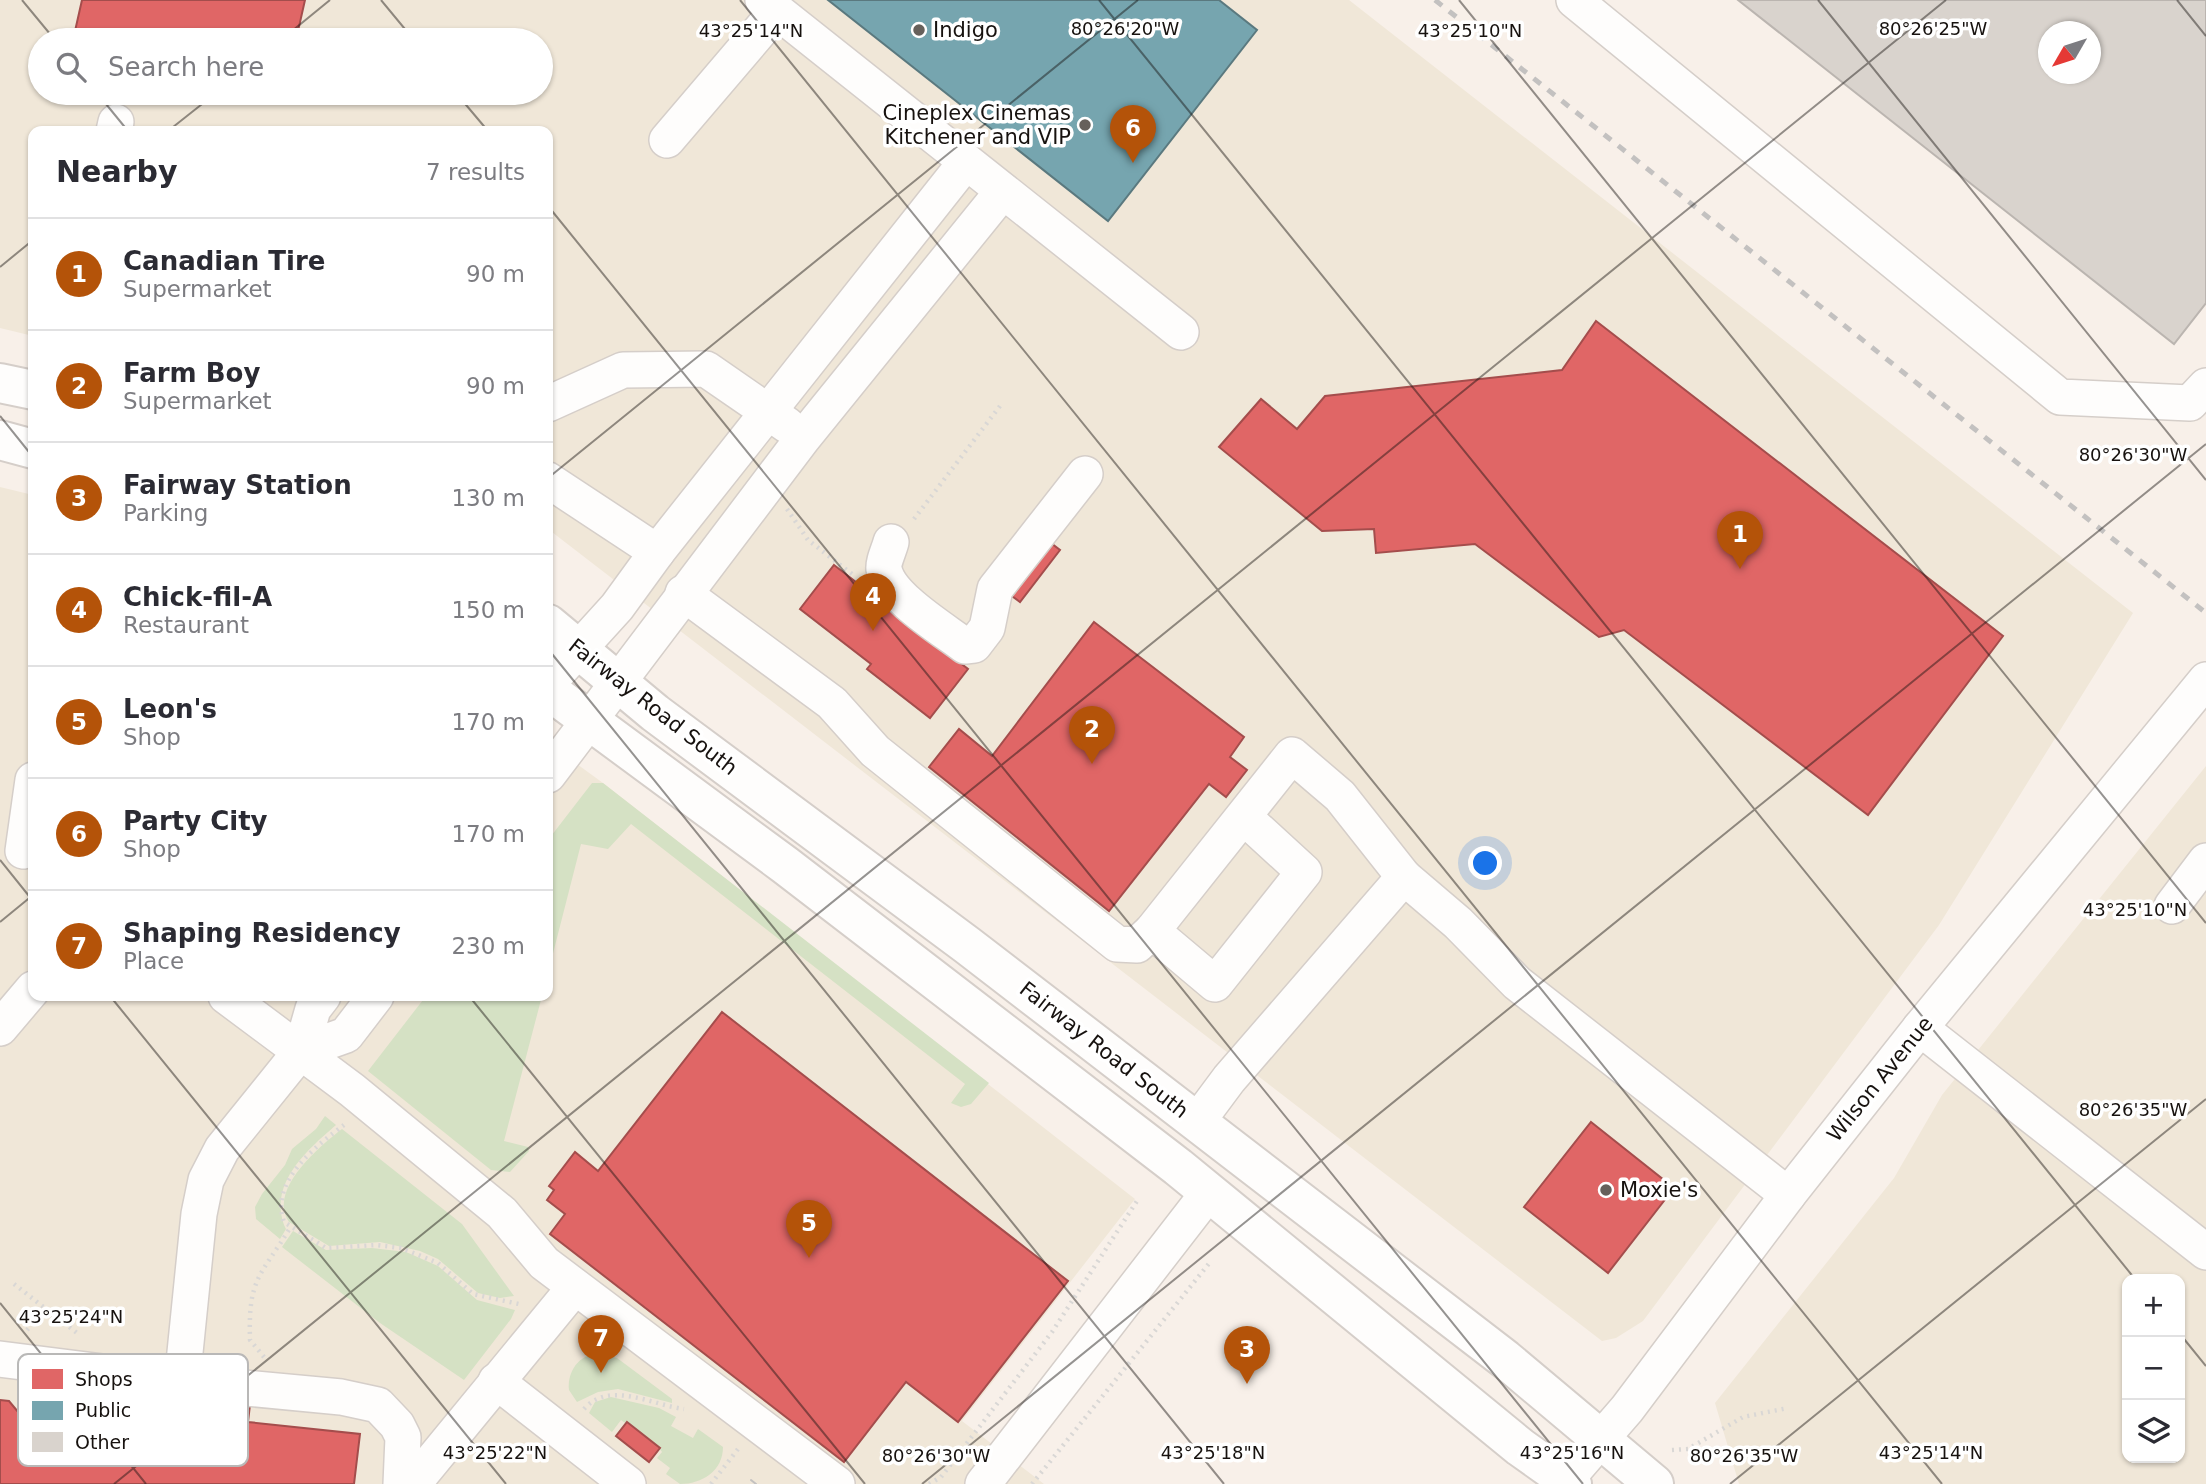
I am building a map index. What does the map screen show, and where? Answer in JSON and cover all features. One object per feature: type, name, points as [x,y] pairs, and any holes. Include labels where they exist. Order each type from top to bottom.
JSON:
[{"type":"main road","points":[[0,383],[28,389]]},
{"type":"main road","points":[[0,440],[28,448]]},
{"type":"main road","name":"Fairway Road South","points":[[553,628],[619,683],[1197,1122],[1603,1439],[1654,1484]]},
{"type":"main road","points":[[553,694],[785,864],[1209,1192],[1567,1483]]},
{"type":"street","points":[[1574,0],[2060,397],[2190,404],[2206,386]]},
{"type":"street","points":[[667,140],[770,6],[1181,332]]},
{"type":"street","points":[[553,677],[618,607],[657,552],[967,162]]},
{"type":"street","points":[[553,768],[803,438],[1003,191]]},
{"type":"street","points":[[553,402],[623,370],[706,369],[769,411],[803,438]]},
{"type":"street","points":[[891,542],[884,568],[891,585],[901,596],[965,646],[974,645],[986,628],[995,589],[1092,480]]},
{"type":"street","points":[[553,483],[657,552]]},
{"type":"street","points":[[684,593],[832,703],[875,751],[1117,944],[1137,945],[1152,932],[1292,755],[1340,796],[1405,877],[1458,923],[1517,983],[1788,1195]]},
{"type":"street","name":"Wilson Avenue","points":[[1567,1483],[1920,1028],[2198,691]]},
{"type":"street","points":[[19,852],[28,806]]},
{"type":"street","points":[[1152,932],[1215,984],[1280,903],[1304,872],[1244,817]]},
{"type":"street","points":[[2172,906],[2206,861]]},
{"type":"street","points":[[1197,1122],[1229,1079],[1405,877]]},
{"type":"street","points":[[0,1028],[28,995]]},
{"type":"street","points":[[233,1001],[301,1051],[502,1213],[544,1263],[837,1484]]},
{"type":"street","points":[[184,1354],[199,1214],[206,1180],[222,1149],[301,1051],[313,1009],[319,1001]]},
{"type":"street","points":[[301,1051],[345,1035],[372,1001]]},
{"type":"street","points":[[1920,1028],[2206,1252]]},
{"type":"street","points":[[983,1484],[1209,1192]]},
{"type":"street","points":[[414,1484],[575,1287]]},
{"type":"street","points":[[0,1359],[18,1361]]},
{"type":"street","points":[[496,1381],[628,1484]]},
{"type":"street","points":[[248,1388],[341,1397],[378,1405],[397,1425],[403,1437],[401,1484]]},
{"type":"path","points":[[344,1125],[304,1157],[294,1172],[281,1214],[290,1228],[333,1250],[377,1245],[401,1248],[439,1263],[473,1294],[523,1305]]},
{"type":"path","points":[[929,1484],[941,1477],[1052,1332],[1137,1201]]},
{"type":"path","points":[[271,1364],[250,1340],[249,1304],[259,1273],[290,1228]]},
{"type":"path","points":[[1032,1484],[1211,1261]]},
{"type":"path","points":[[14,1284],[77,1333]]},
{"type":"path","points":[[33,1324],[46,1309]]},
{"type":"path","points":[[581,1413],[594,1399],[619,1394],[689,1410]]},
{"type":"path","points":[[1672,1450],[1688,1449],[1743,1417],[1788,1408]]},
{"type":"path","points":[[711,1484],[738,1449]]},
{"type":"shaded area","points":[[0,0],[1349,0],[2133,613],[1939,925],[1643,1321],[1616,1338],[1602,1341],[553,533],[553,126],[28,126],[28,335],[0,328]]},
{"type":"shaded area","points":[[0,487],[28,494],[28,1001],[553,1001],[553,747],[1135,1199],[962,1421],[1044,1484],[0,1484]]},
{"type":"shaded area","points":[[2206,766],[2206,1484],[1739,1484],[1715,1403],[1894,1178],[1942,1095]]},
{"type":"green space","points":[[592,783],[603,783],[989,1083],[971,1104],[961,1107],[951,1103],[965,1084],[631,824],[608,849],[581,844],[553,953],[553,834]]},
{"type":"green space","points":[[422,1001],[541,1001],[504,1141],[528,1147],[529,1151],[510,1172],[491,1170],[368,1071]]},
{"type":"green space","points":[[325,1116],[336,1125],[312,1146],[285,1184],[281,1213],[286,1229],[280,1239],[256,1219],[255,1207],[285,1165],[292,1149],[316,1129]]},
{"type":"green space","points":[[342,1129],[462,1224],[514,1296],[500,1298],[478,1293],[438,1259],[420,1251],[380,1242],[329,1246],[289,1222],[284,1210],[290,1183],[310,1157]]},
{"type":"green space","points":[[293,1231],[326,1250],[372,1248],[406,1252],[438,1266],[477,1300],[515,1310],[464,1380],[380,1323],[282,1247]]},
{"type":"green space","points":[[592,1354],[617,1358],[672,1399],[672,1403],[618,1389],[598,1392],[577,1402],[569,1390],[570,1376],[581,1360]]},
{"type":"green space","points":[[611,1397],[659,1408],[676,1417],[671,1426],[693,1438],[698,1429],[723,1447],[719,1463],[703,1479],[680,1484],[666,1474],[670,1468],[657,1458],[662,1452],[659,1448],[621,1420],[612,1432],[589,1413],[595,1402]]},
{"type":"building: Shops","points":[[82,0],[305,0],[299,28],[76,28]]},
{"type":"building: Shops","points":[[1596,321],[2003,636],[1868,815],[1624,630],[1599,637],[1475,544],[1376,553],[1374,529],[1322,531],[1219,447],[1261,399],[1297,429],[1325,396],[1562,370]]},
{"type":"building: Shops","points":[[1034,530],[1060,550],[1020,602],[994,583]]},
{"type":"building: Shops","points":[[834,565],[968,669],[930,718],[867,669],[871,664],[800,609]]},
{"type":"building: Shops","points":[[1094,622],[1244,737],[1230,757],[1247,770],[1226,797],[1209,784],[1109,911],[929,767],[959,729],[992,756]]},
{"type":"building: Shops","points":[[722,1012],[1068,1281],[958,1422],[906,1382],[844,1462],[550,1234],[565,1214],[547,1200],[554,1190],[549,1186],[575,1152],[598,1171]]},
{"type":"building: Shops","points":[[1591,1122],[1674,1188],[1608,1273],[1524,1207]]},
{"type":"building: Shops","points":[[0,1400],[9,1401],[18,1412],[18,1466],[248,1466],[248,1422],[360,1434],[354,1484],[0,1484]]},
{"type":"building: Shops","points":[[627,1422],[660,1448],[649,1462],[616,1436]]},
{"type":"building: Public","name":"Cineplex Cinemas Kitchener and VIP","points":[[828,0],[1219,0],[1257,30],[1108,221]]},
{"type":"building: Other","points":[[1738,0],[2206,0],[2206,303],[2174,344]]},
{"type":"tram line","points":[[751,1480],[756,1484]]},
{"type":"railway","points":[[1435,0],[2206,613]]},
{"type":"place","name":"Indigo","points":[[919,30]]},
{"type":"place","name":"Cineplex Cinemas Kitchener and VIP","points":[[1085,125]]},
{"type":"place","name":"Party City","points":[[1133,163]]},
{"type":"place","name":"Canadian Tire","points":[[1740,569]]},
{"type":"place","name":"Chick-fil-A","points":[[873,631]]},
{"type":"place","name":"Farm Boy","points":[[1092,764]]},
{"type":"place","name":"Moxie's","points":[[1606,1190]]},
{"type":"place","name":"Leon's","points":[[809,1258]]},
{"type":"place","name":"Shaping Residency","points":[[601,1373]]},
{"type":"place","name":"Fairway Station","points":[[1247,1384]]}]
